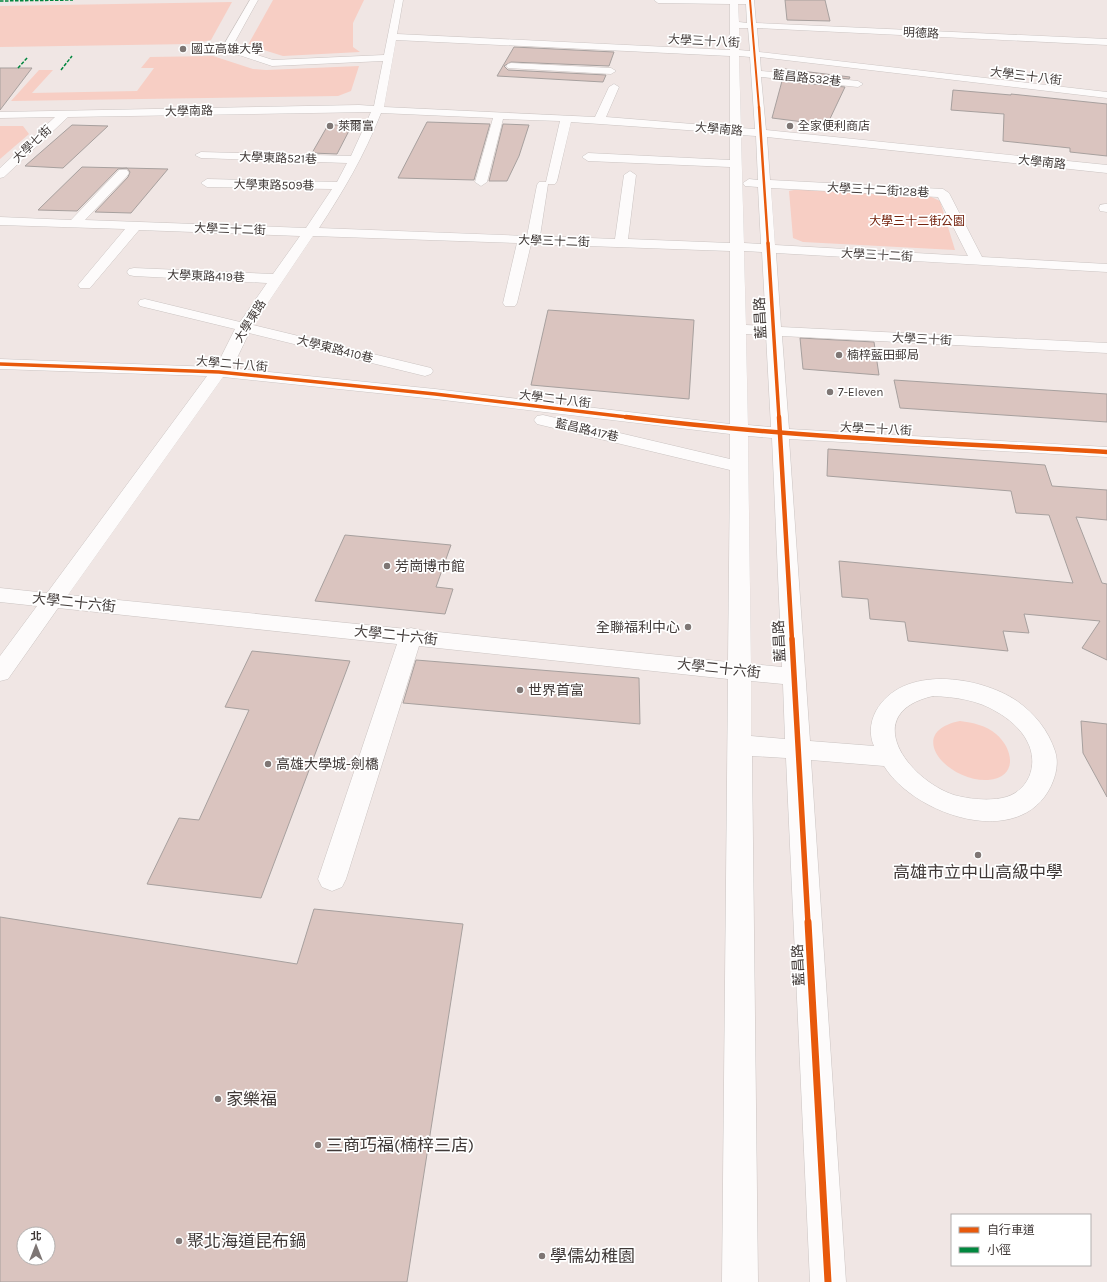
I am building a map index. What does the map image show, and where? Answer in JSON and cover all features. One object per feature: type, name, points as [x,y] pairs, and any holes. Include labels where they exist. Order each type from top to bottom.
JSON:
[{"type":"street","points":[[254,0],[226,48],[272,63],[389,58]]},
{"type":"street","name":"大學東路","points":[[0,673],[229,358],[244,327],[341,186],[378,111],[399,0]]},
{"type":"street","points":[[658,0],[750,1]]},
{"type":"street","name":"藍昌路","points":[[734,1],[736,25],[739,430],[740,1282]]},
{"type":"street","name":"藍昌路","points":[[750,1],[761,132],[774,332],[828,1282]]},
{"type":"street","name":"明德路","points":[[736,25],[1107,42]]},
{"type":"street","name":"大學三十八街","points":[[393,37],[735,52],[1107,95]]},
{"type":"street","points":[[549,68],[558,44]]},
{"type":"street","points":[[510,66],[611,71]]},
{"type":"street","name":"藍昌路532巷","points":[[756,73],[858,84]]},
{"type":"street","points":[[599,120],[614,87]]},
{"type":"street","name":"大學南路","points":[[0,115],[62,116],[378,111],[566,118],[761,132],[1107,169]]},
{"type":"street","points":[[482,182],[499,115]]},
{"type":"street","name":"大學南路","points":[[0,120],[62,116]]},
{"type":"street","name":"大學七街","points":[[0,174],[62,116]]},
{"type":"street","points":[[510,303],[566,118]]},
{"type":"street","name":"大學東路521巷","points":[[201,155],[354,160]]},
{"type":"street","name":"大學三十二街128巷","points":[[588,157],[737,173],[764,184],[943,193],[977,260]]},
{"type":"street","points":[[75,223],[123,173]]},
{"type":"street","points":[[621,243],[630,175]]},
{"type":"street","name":"大學東路509巷","points":[[207,183],[341,186]]},
{"type":"street","name":"大學三十二街","points":[[0,221],[768,248],[1107,268]]},
{"type":"street","points":[[85,285],[136,226]]},
{"type":"street","name":"大學東路419巷","points":[[134,272],[278,279]]},
{"type":"street","name":"大學東路410巷","points":[[145,303],[426,371]]},
{"type":"street","name":"大學三十街","points":[[738,329],[1107,348]]},
{"type":"street","name":"大學二十八街","points":[[0,364],[219,372],[435,394],[780,434],[1107,452]]},
{"type":"street","name":"藍昌路417巷","points":[[435,394],[738,466]]},
{"type":"street","name":"大學二十六街","points":[[0,595],[793,676]]},
{"type":"street","points":[[332,879],[411,636]]},
{"type":"street","points":[[933,687],[957,688],[983,694],[1006,706],[1026,722],[1040,742],[1046,762],[1043,782],[1030,798],[1010,808],[983,811],[954,806],[928,794],[905,778],[890,757],[883,737],[885,718],[895,703],[911,692],[933,687]]},
{"type":"street","points":[[739,745],[890,757]]},
{"type":"green space","points":[[273,0],[364,0],[353,23],[353,47],[360,52],[283,56],[248,45]]},
{"type":"green space","points":[[232,2],[211,40],[191,44],[0,47],[0,6]]},
{"type":"green space","points":[[213,56],[253,69],[266,70],[359,66],[351,91],[338,96],[11,101],[39,70],[53,70],[32,93],[137,91],[154,68],[141,68],[150,57]]},
{"type":"green space","points":[[0,126],[23,126],[29,134],[0,159]]},
{"type":"green space","name":"大學三十二街公園","points":[[799,189],[927,195],[940,201],[955,250],[803,242],[793,238],[789,191]]},
{"type":"green space","points":[[960,721],[984,726],[1002,740],[1007,747],[1010,762],[1008,769],[1004,774],[998,778],[988,780],[973,778],[958,773],[946,765],[938,755],[933,745],[935,735],[943,727]]},
{"type":"building","points":[[785,0],[825,0],[830,21],[787,20]]},
{"type":"building","points":[[514,47],[614,52],[609,66],[511,62],[504,66],[508,70],[606,75],[603,82],[497,76]]},
{"type":"building","points":[[0,68],[32,68],[0,110]]},
{"type":"building","points":[[785,69],[850,77],[849,79],[785,72]]},
{"type":"building","points":[[782,81],[845,87],[827,125],[772,118]]},
{"type":"building","points":[[953,90],[1011,94],[1107,104],[1107,156],[1070,152],[1070,148],[1003,141],[1004,114],[951,110]]},
{"type":"building","points":[[427,122],[490,124],[474,180],[398,178]]},
{"type":"building","points":[[503,124],[529,125],[519,156],[507,181],[489,181]]},
{"type":"building","points":[[72,125],[108,126],[63,168],[25,166]]},
{"type":"building","points":[[328,125],[352,125],[337,154],[312,153]]},
{"type":"building","points":[[82,167],[127,168],[118,169],[77,211],[38,210]]},
{"type":"building","points":[[127,168],[168,169],[131,213],[95,212],[128,177],[130,172]]},
{"type":"building","points":[[548,310],[694,320],[689,399],[531,385]]},
{"type":"building","name":"楠梓藍田郵局","points":[[800,338],[874,342],[879,375],[803,369]]},
{"type":"building","points":[[894,380],[1107,394],[1107,422],[900,408]]},
{"type":"building","points":[[828,449],[1045,465],[1052,486],[1107,490],[1107,520],[1076,517],[1102,583],[1107,584],[1107,660],[1082,648],[1100,621],[1024,614],[1029,633],[1003,631],[1008,651],[908,641],[905,622],[870,619],[868,599],[842,597],[839,561],[1073,583],[1049,515],[1016,513],[1011,491],[827,476]]},
{"type":"building","name":"芳崗博市館","points":[[345,535],[451,545],[436,587],[453,589],[445,614],[315,601]]},
{"type":"building","name":"高雄大學城-劍橋","points":[[252,651],[350,661],[261,898],[147,884],[179,818],[199,820],[249,710],[225,707]]},
{"type":"building","name":"世界首富","points":[[416,660],[639,678],[640,724],[403,703]]},
{"type":"building","points":[[1081,721],[1107,724],[1107,797],[1083,753]]},
{"type":"building","name":"家樂福","points":[[314,909],[463,924],[407,1282],[0,1282],[0,917],[297,964]]},
{"type":"marked path","points":[[0,1],[73,0]]},
{"type":"marked path","points":[[61,70],[72,56]]},
{"type":"marked path","points":[[18,68],[28,57]]},
{"type":"cycle path","points":[[750,0],[761,132],[781,446],[828,1282]]},
{"type":"cycle path","points":[[0,364],[219,372],[435,394],[706,427],[802,435],[1107,452]]},
{"type":"place","name":"國立高雄大學","points":[[183,49]]},
{"type":"place","name":"萊爾富","points":[[330,126]]},
{"type":"place","name":"全家便利商店","points":[[790,126]]},
{"type":"place","name":"楠梓藍田郵局","points":[[839,355]]},
{"type":"place","name":"7-Eleven","points":[[830,392]]},
{"type":"place","name":"芳崗博市館","points":[[387,566]]},
{"type":"place","name":"全聯福利中心","points":[[688,627]]},
{"type":"place","name":"世界首富","points":[[520,690]]},
{"type":"place","name":"高雄大學城-劍橋","points":[[268,764]]},
{"type":"place","name":"高雄市立中山高級中學","points":[[978,855]]},
{"type":"place","name":"家樂福","points":[[218,1099]]},
{"type":"place","name":"三商巧福(楠梓三店)","points":[[318,1145]]},
{"type":"place","name":"聚北海道昆布鍋","points":[[179,1241]]},
{"type":"place","name":"學儒幼稚園","points":[[542,1256]]}]
